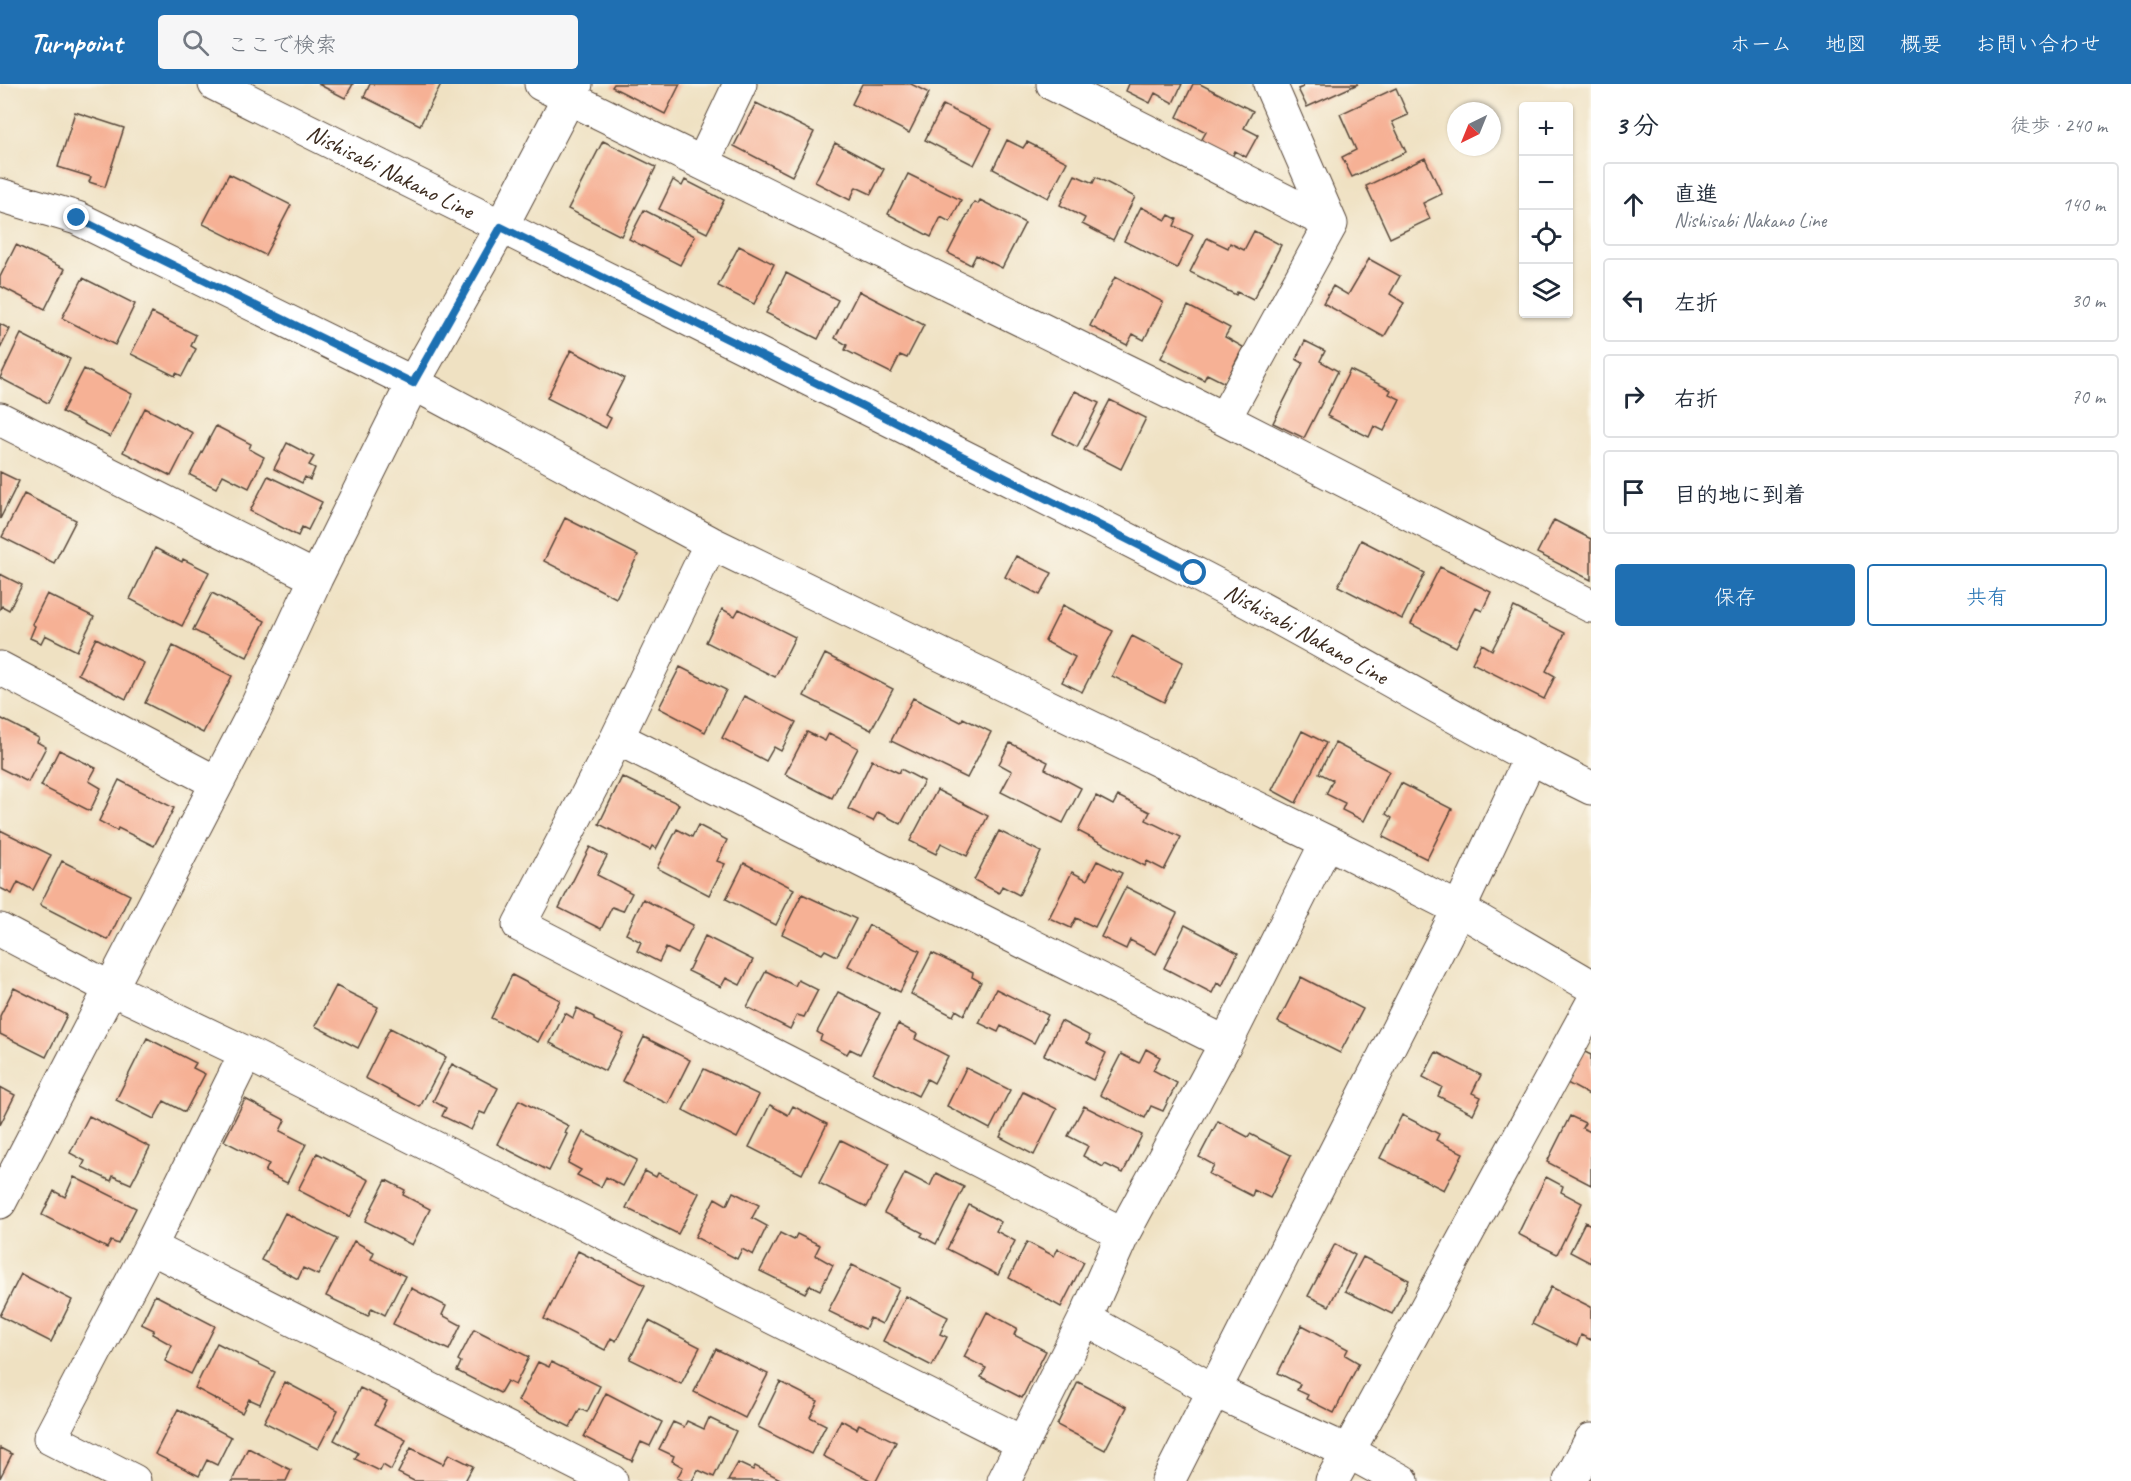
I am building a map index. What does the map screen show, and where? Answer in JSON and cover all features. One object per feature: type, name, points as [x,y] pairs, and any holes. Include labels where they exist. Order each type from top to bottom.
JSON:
[{"type":"street","name":"Nishisabi Nakano Line","points":[[215,84],[1194,573],[1530,758],[1591,788]]},
{"type":"street","points":[[703,162],[740,84]]},
{"type":"street","points":[[1053,84],[1331,224]]},
{"type":"street","points":[[1270,84],[1331,224]]},
{"type":"street","points":[[3,1187],[112,989],[253,714],[316,578],[413,383],[501,227],[562,89],[703,162],[1224,419],[1591,606]]},
{"type":"street","points":[[0,195],[77,218],[413,383],[711,543],[1327,842],[1459,909],[1591,986]]},
{"type":"street","points":[[1224,419],[1331,224]]},
{"type":"street","points":[[0,419],[316,578]]},
{"type":"street","points":[[711,543],[616,738],[519,925],[1123,1234]]},
{"type":"street","points":[[0,668],[217,783]]},
{"type":"street","points":[[616,738],[1226,1043]]},
{"type":"street","points":[[1168,1481],[1459,909],[1530,758]]},
{"type":"street","points":[[1004,1481],[1085,1319],[1123,1234],[1226,1043],[1327,842]]},
{"type":"street","points":[[0,930],[112,989],[246,1053],[1023,1443]]},
{"type":"street","points":[[1332,1481],[1591,1006]]},
{"type":"street","points":[[134,1481],[51,1438],[150,1247],[246,1053]]},
{"type":"street","points":[[150,1247],[611,1481]]},
{"type":"street","points":[[1085,1319],[1213,1390],[1347,1451],[1402,1481]]},
{"type":"street","points":[[1570,1481],[1591,1440]]},
{"type":"building","points":[[318,84],[353,84],[345,98]]},
{"type":"building","points":[[370,84],[441,84],[420,125],[364,97]]},
{"type":"building","points":[[614,84],[680,84],[665,114],[612,87]]},
{"type":"building","points":[[862,84],[911,84],[929,93],[909,133],[852,104]]},
{"type":"building","points":[[1129,84],[1182,84],[1173,103],[1155,93],[1150,103],[1126,91]]},
{"type":"building","points":[[1193,84],[1200,84],[1253,111],[1244,128],[1258,135],[1246,157],[1235,151],[1232,157],[1201,141],[1206,132],[1177,117]]},
{"type":"building","points":[[1302,84],[1358,84],[1307,107],[1298,89],[1303,87]]},
{"type":"building","points":[[1396,88],[1408,115],[1392,122],[1406,152],[1352,177],[1342,157],[1356,150],[1340,114]]},
{"type":"building","points":[[756,103],[814,132],[792,176],[734,146]]},
{"type":"building","points":[[943,105],[992,129],[974,165],[925,140]]},
{"type":"building","points":[[75,112],[124,128],[105,187],[89,182],[91,177],[58,167]]},
{"type":"building","points":[[1007,140],[1023,148],[1027,142],[1067,162],[1048,198],[993,169]]},
{"type":"building","points":[[603,141],[656,167],[621,236],[568,209]]},
{"type":"building","points":[[835,143],[884,169],[871,194],[856,187],[850,200],[815,182]]},
{"type":"building","points":[[1425,158],[1442,194],[1423,203],[1430,219],[1390,238],[1366,186]]},
{"type":"building","points":[[229,174],[291,205],[265,255],[203,224]]},
{"type":"building","points":[[908,174],[961,200],[950,222],[941,217],[931,237],[888,214]]},
{"type":"building","points":[[1075,175],[1093,183],[1096,177],[1135,197],[1113,240],[1082,224],[1085,218],[1060,205]]},
{"type":"building","points":[[673,180],[682,186],[685,180],[724,200],[707,233],[659,209]]},
{"type":"building","points":[[980,200],[1025,223],[1002,268],[976,255],[971,265],[948,253],[974,202],[978,204]]},
{"type":"building","points":[[1141,207],[1166,220],[1169,215],[1177,219],[1174,226],[1193,235],[1177,268],[1124,241]]},
{"type":"building","points":[[644,210],[695,236],[680,265],[629,239]]},
{"type":"building","points":[[1254,231],[1281,245],[1253,300],[1237,292],[1236,295],[1190,272],[1207,238],[1228,248],[1230,243],[1244,250]]},
{"type":"building","points":[[16,245],[65,269],[45,309],[0,286],[0,277]]},
{"type":"building","points":[[739,246],[774,264],[754,304],[718,286]]},
{"type":"building","points":[[1369,259],[1400,276],[1390,294],[1404,303],[1384,337],[1323,303],[1333,286],[1348,295]]},
{"type":"building","points":[[786,273],[838,300],[818,339],[766,313]]},
{"type":"building","points":[[1115,277],[1163,302],[1144,340],[1133,334],[1127,345],[1090,326]]},
{"type":"building","points":[[83,278],[135,304],[115,345],[62,318]]},
{"type":"building","points":[[859,291],[924,325],[907,358],[900,355],[891,373],[845,350],[847,345],[835,338]]},
{"type":"building","points":[[1188,306],[1230,328],[1225,337],[1243,347],[1225,383],[1207,374],[1204,380],[1161,358]]},
{"type":"building","points":[[152,313],[196,335],[191,346],[196,349],[182,376],[176,373],[175,376],[131,354]]},
{"type":"building","points":[[0,324],[10,329],[0,349]]},
{"type":"building","points":[[21,334],[70,359],[48,403],[0,378]]},
{"type":"building","points":[[1305,341],[1325,351],[1320,361],[1338,371],[1304,438],[1273,423],[1303,363],[1296,359]]},
{"type":"building","points":[[571,350],[624,378],[605,415],[611,418],[606,428],[547,398]]},
{"type":"building","points":[[84,369],[132,394],[110,437],[62,412]]},
{"type":"building","points":[[1350,370],[1391,390],[1389,394],[1400,399],[1384,431],[1374,426],[1369,437],[1327,416]]},
{"type":"building","points":[[1075,391],[1099,403],[1077,447],[1053,434]]},
{"type":"building","points":[[1110,400],[1146,418],[1121,469],[1084,450]]},
{"type":"building","points":[[145,408],[193,433],[171,476],[123,452]]},
{"type":"building","points":[[216,426],[251,444],[249,449],[264,457],[249,488],[223,475],[216,488],[190,475]]},
{"type":"building","points":[[287,443],[314,457],[309,465],[315,468],[310,480],[305,477],[302,483],[274,469]]},
{"type":"building","points":[[0,472],[19,481],[0,519]]},
{"type":"building","points":[[268,476],[322,502],[308,530],[302,527],[298,536],[250,511]]},
{"type":"building","points":[[24,494],[76,520],[54,563],[2,537]]},
{"type":"building","points":[[565,518],[638,555],[616,598],[544,561]]},
{"type":"building","points":[[1554,520],[1591,539],[1591,580],[1537,553]]},
{"type":"building","points":[[1361,540],[1425,573],[1402,619],[1338,586]]},
{"type":"building","points":[[155,548],[182,562],[183,559],[209,572],[182,626],[130,599]]},
{"type":"building","points":[[1016,556],[1052,573],[1040,595],[1005,577]]},
{"type":"building","points":[[1440,567],[1491,592],[1482,611],[1476,608],[1456,647],[1411,624]]},
{"type":"building","points":[[0,574],[22,585],[9,610],[2,606],[0,609]]},
{"type":"building","points":[[212,593],[265,621],[247,657],[193,630]]},
{"type":"building","points":[[47,594],[94,617],[77,651],[45,635],[41,643],[30,638],[35,626],[32,624]]},
{"type":"building","points":[[1063,605],[1113,631],[1082,692],[1062,682],[1075,657],[1045,641]]},
{"type":"building","points":[[1514,607],[1565,633],[1546,671],[1555,676],[1544,699],[1472,663],[1482,644],[1492,650]]},
{"type":"building","points":[[722,609],[735,616],[739,609],[795,637],[775,677],[706,642]]},
{"type":"building","points":[[1132,636],[1183,662],[1164,702],[1112,676]]},
{"type":"building","points":[[96,638],[144,663],[126,699],[78,674]]},
{"type":"building","points":[[173,646],[232,676],[203,733],[145,703]]},
{"type":"building","points":[[825,654],[893,689],[871,730],[804,696]]},
{"type":"building","points":[[680,667],[726,690],[705,732],[659,708]]},
{"type":"building","points":[[744,696],[796,722],[781,751],[774,747],[766,761],[722,738]]},
{"type":"building","points":[[913,698],[961,722],[963,718],[991,732],[967,778],[891,741]]},
{"type":"building","points":[[0,718],[39,738],[37,742],[46,747],[28,782],[0,768]]},
{"type":"building","points":[[1302,731],[1326,743],[1296,803],[1272,790]]},
{"type":"building","points":[[807,732],[825,741],[829,733],[858,748],[832,798],[785,774]]},
{"type":"building","points":[[1010,743],[1048,762],[1045,769],[1081,788],[1063,823],[1001,792],[1012,771],[999,764]]},
{"type":"building","points":[[1335,743],[1389,771],[1364,821],[1342,810],[1345,803],[1326,794],[1333,780],[1319,773]]},
{"type":"building","points":[[59,750],[96,768],[89,781],[101,788],[90,811],[41,786]]},
{"type":"building","points":[[872,760],[899,773],[901,769],[924,781],[901,824],[878,812],[873,821],[848,809]]},
{"type":"building","points":[[622,777],[679,804],[656,849],[652,846],[650,850],[599,824]]},
{"type":"building","points":[[119,780],[174,808],[154,846],[99,821]]},
{"type":"building","points":[[1401,783],[1452,809],[1427,859],[1383,837],[1392,818],[1386,814]]},
{"type":"building","points":[[937,790],[988,816],[967,856],[941,843],[936,854],[910,841]]},
{"type":"building","points":[[1096,796],[1113,805],[1118,796],[1150,812],[1146,820],[1181,837],[1164,870],[1147,861],[1145,866],[1078,831]]},
{"type":"building","points":[[698,825],[727,840],[717,861],[725,864],[709,895],[657,868],[677,829],[692,837]]},
{"type":"building","points":[[0,830],[51,855],[33,890],[18,882],[12,894],[0,888]]},
{"type":"building","points":[[999,831],[1041,852],[1019,895],[1002,886],[999,893],[974,880]]},
{"type":"building","points":[[590,847],[607,856],[597,875],[632,893],[623,911],[612,907],[601,929],[559,908]]},
{"type":"building","points":[[62,861],[130,895],[108,940],[40,905]]},
{"type":"building","points":[[1097,861],[1122,873],[1095,927],[1076,918],[1071,928],[1049,918],[1072,872],[1087,880]]},
{"type":"building","points":[[744,863],[794,889],[776,925],[726,899]]},
{"type":"building","points":[[1126,887],[1177,913],[1156,954],[1130,940],[1126,949],[1101,937]]},
{"type":"building","points":[[802,894],[856,919],[837,956],[825,950],[822,954],[782,934]]},
{"type":"building","points":[[643,899],[693,925],[678,954],[666,948],[659,962],[637,951],[641,942],[626,934]]},
{"type":"building","points":[[869,925],[920,951],[900,992],[848,966]]},
{"type":"building","points":[[1185,925],[1238,953],[1222,986],[1217,983],[1212,993],[1164,968]]},
{"type":"building","points":[[705,936],[753,960],[740,985],[726,978],[721,987],[688,971]]},
{"type":"building","points":[[932,953],[973,973],[972,977],[981,982],[964,1015],[956,1010],[953,1016],[911,994]]},
{"type":"building","points":[[766,971],[795,986],[798,980],[818,990],[804,1017],[797,1015],[790,1029],[747,1007]]},
{"type":"building","points":[[512,975],[560,1000],[538,1042],[491,1018]]},
{"type":"building","points":[[1301,977],[1363,1009],[1340,1053],[1278,1022]]},
{"type":"building","points":[[336,986],[378,1007],[358,1048],[315,1026]]},
{"type":"building","points":[[14,988],[67,1015],[46,1057],[0,1034],[0,1016]]},
{"type":"building","points":[[996,989],[1048,1015],[1034,1043],[1001,1026],[998,1032],[979,1023]]},
{"type":"building","points":[[838,992],[880,1013],[860,1054],[850,1049],[847,1054],[820,1040],[822,1035],[817,1032]]},
{"type":"building","points":[[577,1008],[594,1017],[594,1020],[624,1034],[605,1071],[550,1043],[565,1013],[573,1018]]},
{"type":"building","points":[[1061,1021],[1090,1036],[1087,1043],[1106,1053],[1093,1080],[1044,1055]]},
{"type":"building","points":[[898,1024],[917,1034],[915,1039],[948,1056],[934,1083],[927,1079],[918,1096],[873,1073]]},
{"type":"building","points":[[390,1028],[446,1057],[420,1107],[365,1078]]},
{"type":"building","points":[[644,1037],[690,1060],[668,1104],[622,1081]]},
{"type":"building","points":[[147,1038],[196,1063],[193,1068],[205,1074],[185,1112],[164,1101],[154,1119],[116,1100]]},
{"type":"building","points":[[1146,1049],[1160,1057],[1153,1070],[1177,1083],[1163,1111],[1151,1106],[1145,1118],[1100,1095],[1121,1054],[1139,1063]]},
{"type":"building","points":[[1583,1051],[1591,1055],[1591,1096],[1567,1083]]},
{"type":"building","points":[[1436,1052],[1481,1075],[1472,1093],[1481,1097],[1473,1114],[1438,1096],[1442,1087],[1423,1077]]},
{"type":"building","points":[[452,1064],[498,1088],[485,1114],[480,1112],[471,1130],[442,1116],[446,1108],[433,1101]]},
{"type":"building","points":[[966,1068],[1010,1090],[990,1129],[947,1106]]},
{"type":"building","points":[[704,1069],[759,1095],[737,1138],[683,1110]]},
{"type":"building","points":[[0,1087],[15,1095],[0,1125]]},
{"type":"building","points":[[1023,1092],[1057,1109],[1034,1155],[1000,1137]]},
{"type":"building","points":[[245,1099],[285,1120],[280,1131],[306,1144],[287,1183],[265,1172],[269,1164],[224,1141]]},
{"type":"building","points":[[519,1100],[569,1126],[549,1171],[497,1144]]},
{"type":"building","points":[[770,1105],[788,1115],[793,1106],[827,1124],[802,1174],[749,1147]]},
{"type":"building","points":[[1084,1106],[1142,1135],[1123,1173],[1105,1164],[1103,1167],[1083,1156],[1088,1146],[1068,1136]]},
{"type":"building","points":[[1402,1115],[1439,1134],[1436,1140],[1463,1153],[1444,1190],[1380,1158]]},
{"type":"building","points":[[89,1116],[150,1147],[131,1184],[113,1176],[111,1181],[82,1167],[85,1161],[70,1153]]},
{"type":"building","points":[[1570,1116],[1585,1123],[1582,1128],[1591,1132],[1591,1185],[1547,1162]]},
{"type":"building","points":[[1218,1121],[1248,1137],[1250,1134],[1291,1155],[1270,1198],[1254,1190],[1252,1196],[1209,1174],[1214,1165],[1199,1157]]},
{"type":"building","points":[[583,1132],[637,1160],[623,1186],[606,1177],[601,1187],[577,1175],[581,1170],[568,1163]]},
{"type":"building","points":[[841,1140],[889,1164],[867,1207],[819,1183]]},
{"type":"building","points":[[317,1153],[369,1180],[350,1217],[298,1190]]},
{"type":"building","points":[[645,1171],[656,1177],[658,1173],[699,1193],[678,1234],[626,1208]]},
{"type":"building","points":[[905,1173],[930,1186],[936,1173],[964,1187],[936,1244],[921,1236],[923,1233],[884,1213]]},
{"type":"building","points":[[74,1177],[136,1208],[118,1244],[111,1241],[107,1248],[42,1215],[54,1191],[65,1197]]},
{"type":"building","points":[[1546,1177],[1563,1186],[1561,1192],[1582,1203],[1557,1254],[1518,1234]]},
{"type":"building","points":[[386,1180],[405,1190],[403,1195],[430,1209],[412,1245],[365,1221]]},
{"type":"building","points":[[733,1192],[759,1205],[752,1218],[767,1226],[753,1255],[742,1249],[737,1259],[695,1237],[715,1198],[727,1205]]},
{"type":"building","points":[[969,1205],[1001,1222],[996,1231],[1015,1241],[998,1275],[947,1249]]},
{"type":"building","points":[[285,1213],[337,1239],[318,1275],[303,1268],[298,1279],[261,1260]]},
{"type":"building","points":[[1585,1222],[1591,1225],[1591,1263],[1570,1252]]},
{"type":"building","points":[[780,1233],[794,1240],[797,1234],[820,1245],[815,1255],[833,1265],[820,1290],[810,1285],[805,1293],[760,1271]]},
{"type":"building","points":[[354,1241],[374,1252],[371,1259],[405,1276],[385,1315],[372,1308],[368,1316],[326,1296]]},
{"type":"building","points":[[1027,1242],[1054,1256],[1058,1249],[1084,1262],[1061,1307],[1009,1278]]},
{"type":"building","points":[[1335,1244],[1355,1255],[1329,1306],[1308,1296]]},
{"type":"building","points":[[578,1251],[645,1285],[616,1341],[611,1338],[605,1350],[544,1319]]},
{"type":"building","points":[[1363,1257],[1409,1280],[1392,1314],[1345,1291]]},
{"type":"building","points":[[852,1265],[899,1288],[882,1324],[870,1318],[865,1329],[828,1311]]},
{"type":"building","points":[[21,1274],[72,1300],[51,1342],[0,1316]]},
{"type":"building","points":[[1551,1287],[1591,1307],[1591,1340],[1581,1335],[1577,1346],[1532,1324]]},
{"type":"building","points":[[411,1288],[446,1306],[442,1315],[461,1325],[449,1350],[393,1324]]},
{"type":"building","points":[[155,1295],[215,1326],[191,1374],[165,1361],[172,1345],[152,1334],[154,1330],[141,1324]]},
{"type":"building","points":[[906,1296],[948,1317],[940,1334],[947,1337],[932,1366],[883,1341]]},
{"type":"building","points":[[987,1312],[1017,1328],[1014,1335],[1046,1351],[1022,1398],[981,1377],[986,1368],[964,1357]]},
{"type":"building","points":[[649,1321],[700,1347],[681,1384],[630,1359]]},
{"type":"building","points":[[1302,1325],[1348,1349],[1345,1355],[1359,1363],[1334,1413],[1306,1399],[1308,1395],[1297,1390],[1300,1384],[1278,1373]]},
{"type":"building","points":[[474,1329],[529,1357],[515,1385],[507,1381],[500,1393],[457,1371],[461,1362],[458,1360]]},
{"type":"building","points":[[217,1343],[275,1372],[260,1404],[249,1399],[242,1413],[195,1388]]},
{"type":"building","points":[[716,1349],[768,1374],[745,1418],[694,1392]]},
{"type":"building","points":[[538,1362],[549,1367],[551,1362],[600,1386],[587,1412],[580,1409],[570,1427],[518,1401]]},
{"type":"building","points":[[285,1382],[338,1410],[318,1449],[264,1422]]},
{"type":"building","points":[[780,1382],[818,1401],[810,1417],[826,1425],[811,1454],[758,1427]]},
{"type":"building","points":[[1078,1382],[1127,1407],[1105,1450],[1057,1425]]},
{"type":"building","points":[[360,1388],[387,1401],[375,1424],[406,1440],[391,1470],[383,1465],[380,1471],[355,1459],[358,1453],[334,1440]]},
{"type":"building","points":[[606,1393],[662,1422],[650,1446],[641,1442],[632,1461],[584,1437]]},
{"type":"building","points":[[178,1409],[231,1437],[217,1465],[207,1460],[199,1476],[155,1454]]},
{"type":"building","points":[[709,1418],[736,1431],[714,1477],[698,1470],[692,1481],[683,1481],[677,1478],[683,1467],[672,1461],[674,1456],[659,1449],[673,1422],[684,1427],[687,1421],[704,1429]]},
{"type":"building","points":[[841,1420],[857,1429],[859,1424],[896,1442],[876,1481],[823,1456]]},
{"type":"building","points":[[0,1448],[12,1454],[0,1478]]},
{"type":"building","points":[[248,1448],[291,1470],[286,1481],[232,1481]]},
{"type":"building","points":[[411,1448],[443,1464],[449,1454],[473,1466],[465,1481],[414,1481],[398,1473]]},
{"type":"building","points":[[738,1463],[753,1470],[755,1466],[784,1481],[728,1481]]},
{"type":"route","points":[[77,218],[413,383],[501,227],[1194,573]]}]
